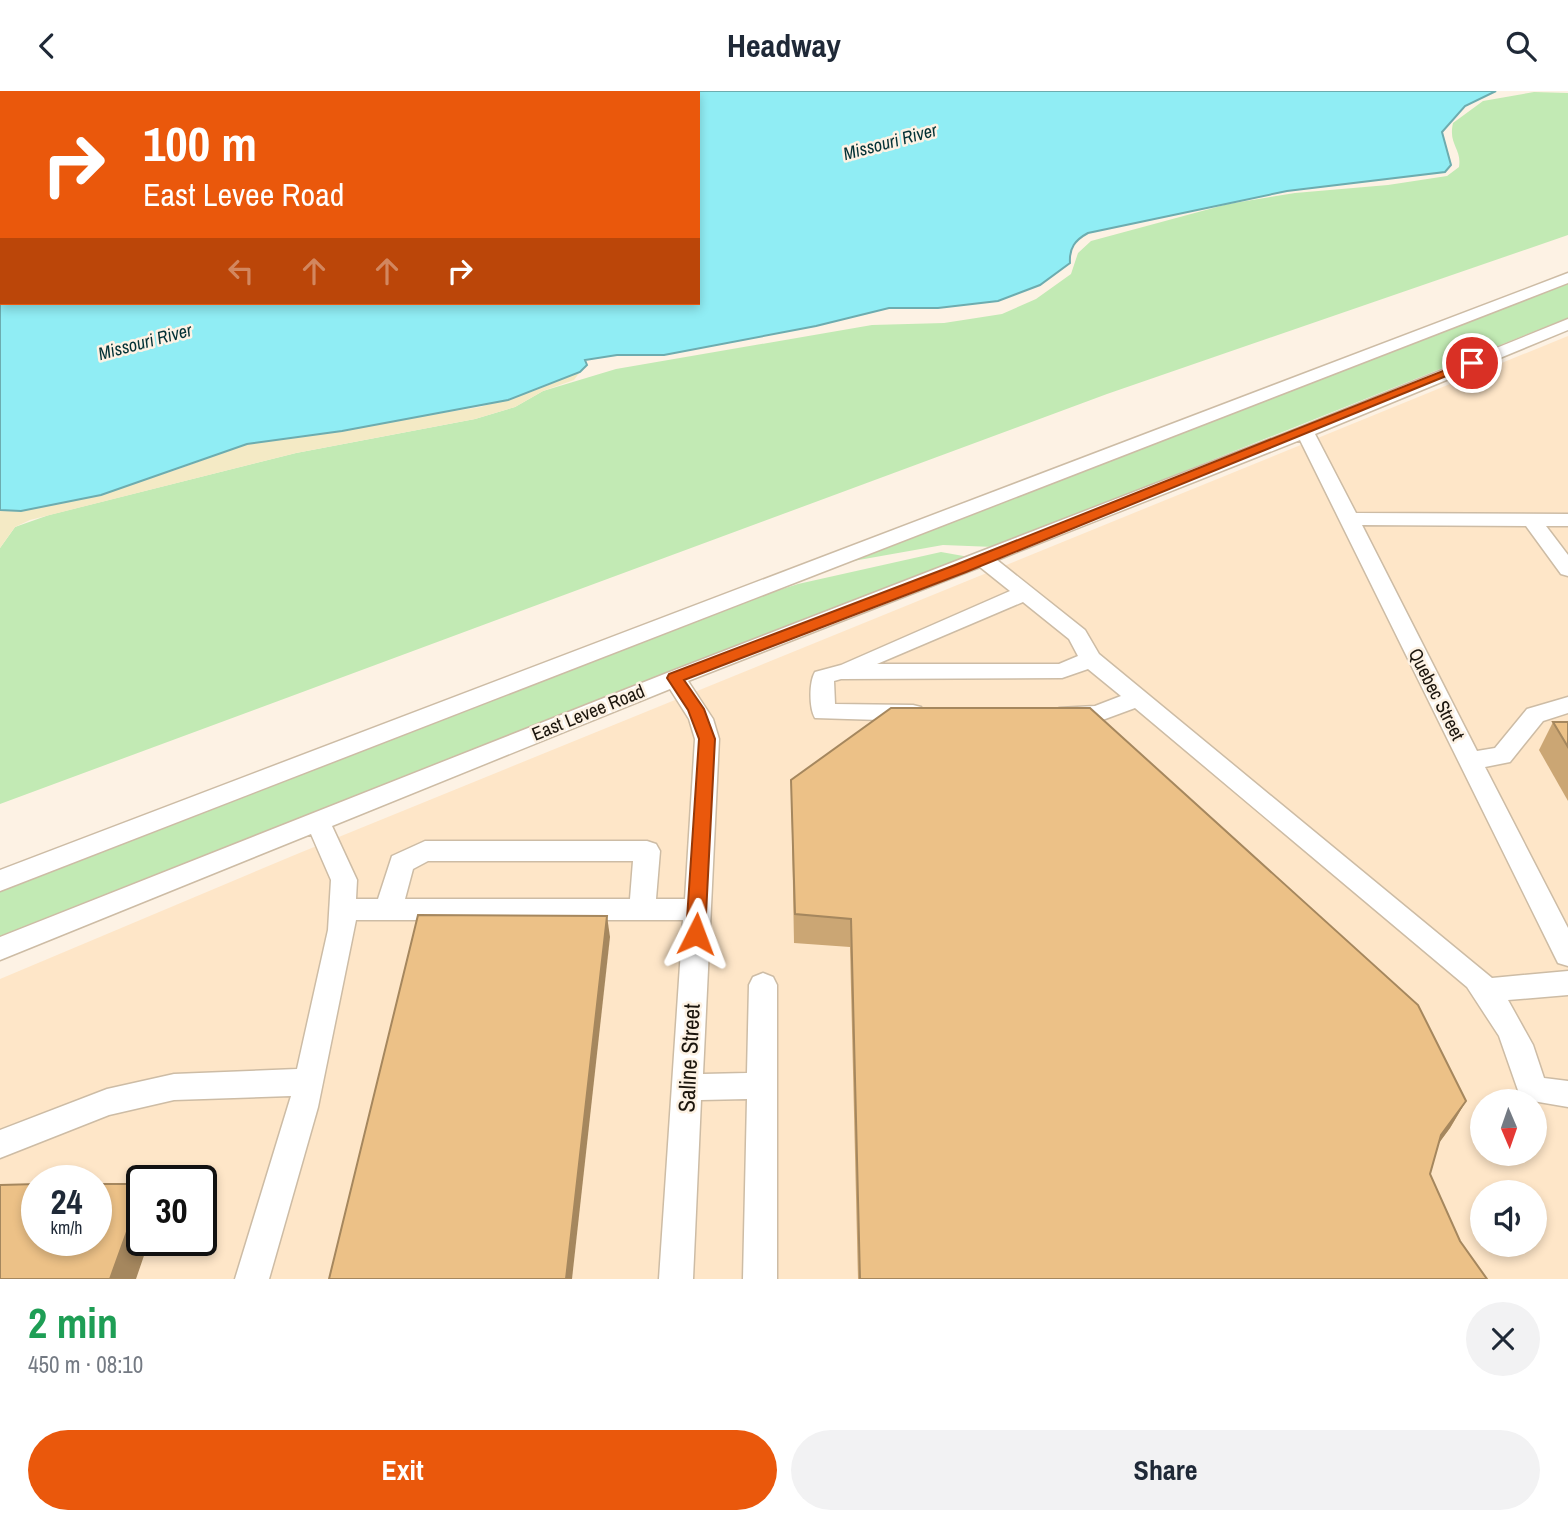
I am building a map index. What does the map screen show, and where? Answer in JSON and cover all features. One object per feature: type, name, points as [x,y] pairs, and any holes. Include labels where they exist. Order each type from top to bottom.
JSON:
[{"type":"street","points":[[0,881],[1568,278]]},
{"type":"street","name":"East Levee Road","points":[[0,949],[675,678],[1306,432],[1568,324]]},
{"type":"street","name":"Quebec Street","points":[[1306,432],[1568,955]]},
{"type":"street","points":[[1532,520],[1568,520]]},
{"type":"street","points":[[1532,520],[1568,570]]},
{"type":"street","points":[[984,559],[1077,635],[1091,659],[1477,979],[1504,1013],[1526,1061],[1532,1090],[1568,1094]]},
{"type":"street","points":[[932,713],[823,712],[823,677],[841,672],[1025,593]]},
{"type":"street","points":[[841,672],[1062,671],[1091,659]]},
{"type":"street","name":"Saline Street","points":[[675,678],[696,709],[707,739],[676,1279]]},
{"type":"street","points":[[1042,714],[1097,714],[1138,698]]},
{"type":"street","points":[[1470,760],[1502,756],[1535,715],[1568,705]]},
{"type":"street","points":[[252,1279],[309,1082],[342,930],[344,880],[317,820]]},
{"type":"street","points":[[389,909],[401,863],[425,851],[647,851],[642,909]]},
{"type":"street","points":[[343,910],[697,909]]},
{"type":"street","points":[[1486,990],[1568,983]]},
{"type":"street","points":[[0,1144],[107,1102],[174,1087],[309,1082]]},
{"type":"street","points":[[687,1087],[763,1086]]},
{"type":"lane","points":[[1349,519],[1532,520]]},
{"type":"lane","points":[[760,1279],[763,985]]},
{"type":"shaded area","points":[[1568,336],[1568,1279],[0,1279],[0,979],[297,854]]},
{"type":"green space","points":[[1534,92],[1568,93],[1568,235],[1107,394],[0,804],[0,548],[15,527],[49,515],[296,453],[475,419],[515,407],[543,391],[616,369],[872,325],[944,323],[1002,314],[1036,299],[1071,274],[1078,253],[1091,241],[1228,204],[1295,193],[1388,185],[1447,176],[1459,167],[1459,155],[1452,136],[1453,123],[1483,101]]},
{"type":"green space","points":[[1568,282],[1568,318],[994,547],[943,545],[853,561]]},
{"type":"green space","points":[[941,552],[969,557],[0,944],[0,889],[754,598],[798,584]]},
{"type":"sand","points":[[580,372],[574,380],[543,391],[515,407],[475,419],[296,453],[30,520],[15,527],[0,548],[0,510],[22,511],[173,471],[247,444],[480,407],[531,392]]},
{"type":"water","name":"Missouri River","points":[[700,91],[1496,91],[1465,106],[1442,132],[1451,165],[1445,172],[1287,191],[1088,233],[1074,245],[1070,263],[1040,285],[998,301],[938,308],[889,308],[816,326],[664,355],[617,355],[585,360],[587,365],[580,372],[508,400],[342,431],[247,444],[101,495],[21,511],[0,510],[0,305],[700,305]]},
{"type":"building","points":[[891,708],[1090,708],[1418,1005],[1466,1101],[1441,1135],[1430,1174],[1460,1241],[1487,1279],[860,1279],[851,919],[795,914],[791,780]]},
{"type":"building","points":[[1553,722],[1568,722],[1568,747]]},
{"type":"building","points":[[418,915],[607,916],[566,1279],[329,1279]]},
{"type":"building","points":[[21,1184],[21,1256],[112,1256],[112,1184],[126,1184],[126,1234],[110,1279],[0,1279],[0,1185]]},
{"type":"route","points":[[696,934],[707,739],[696,709],[675,678],[1306,432],[1472,363]]}]
